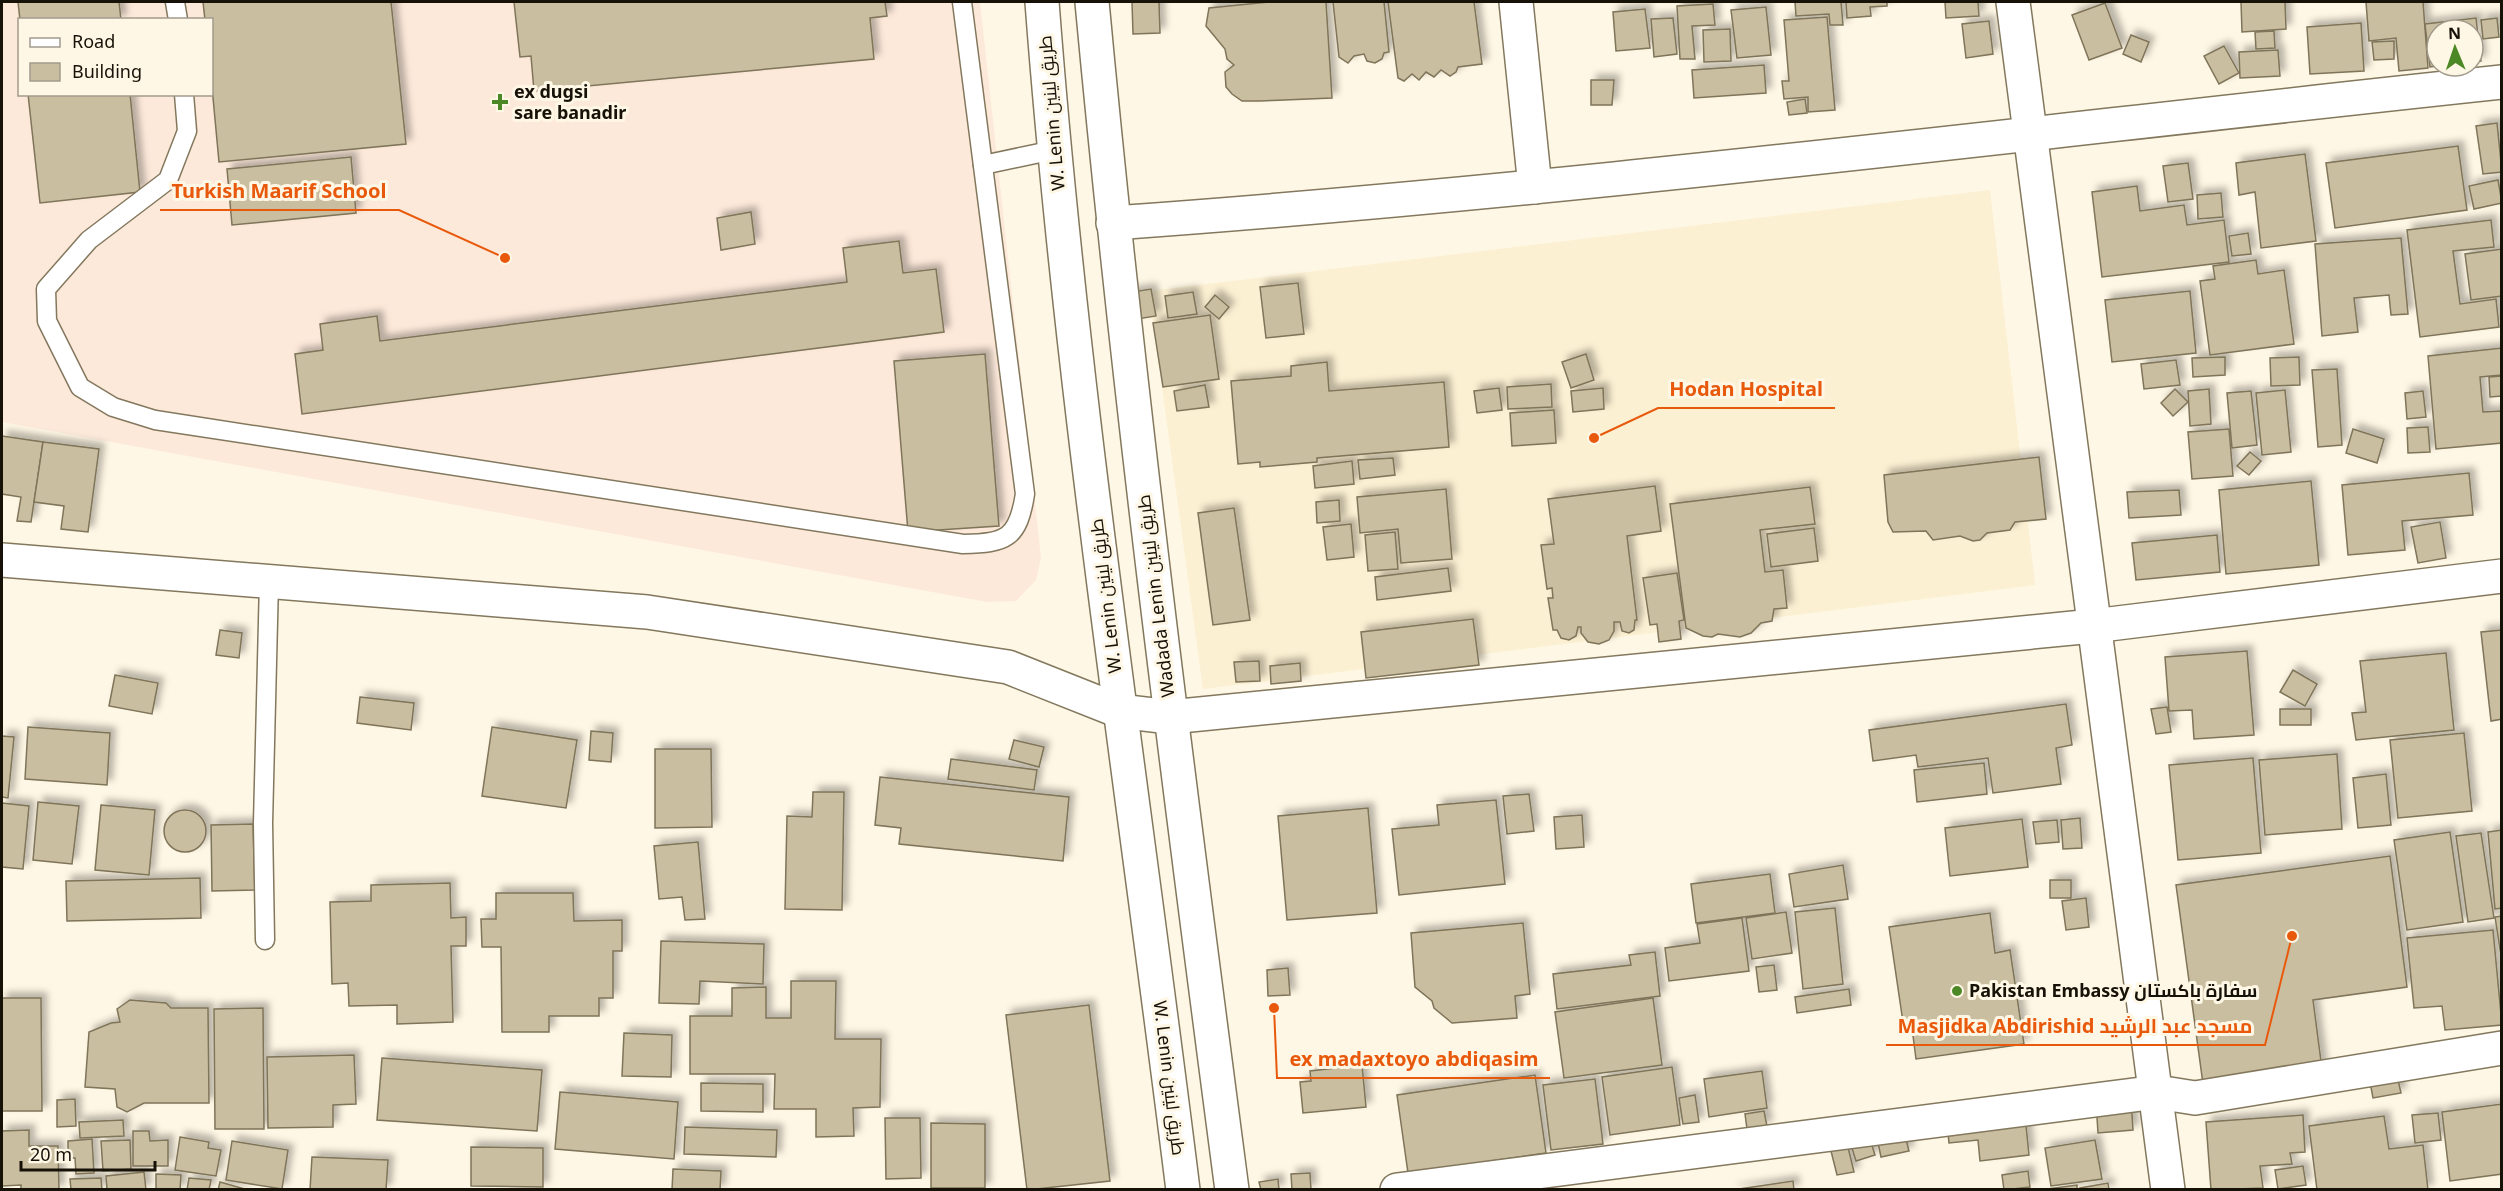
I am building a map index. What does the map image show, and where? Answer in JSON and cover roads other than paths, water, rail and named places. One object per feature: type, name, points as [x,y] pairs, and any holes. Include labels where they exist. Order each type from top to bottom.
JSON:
[{"type":"street","name":"W. Lenin طريق لينين","points":[[1042,2],[1054,150],[1119,711],[1146,891],[1183,1190]]},
{"type":"street","name":"Wadada Lenin طريق لينين","points":[[1092,2],[1113,223],[1170,717],[1232,1190]]},
{"type":"street","points":[[1516,2],[1535,187]]},
{"type":"street","points":[[2013,2],[2168,1190]]},
{"type":"street","points":[[1113,223],[1278,211],[1535,187],[2502,82]]},
{"type":"street","points":[[2,560],[635,611],[1008,667],[1119,711],[1170,717],[2093,626],[2502,576]]},
{"type":"street","points":[[1397,1190],[2157,1092],[2195,1098],[2502,1048]]},
{"type":"lane","points":[[175,2],[178,18]]},
{"type":"lane","points":[[184,96],[187,131],[168,180],[88,240],[46,289],[47,321],[80,387],[113,407],[155,420],[963,544],[991,544],[1008,536],[1021,520],[1025,494],[962,2]]},
{"type":"lane","points":[[983,165],[1054,150]]},
{"type":"lane","points":[[266,939],[263,823],[269,581]]},
{"type":"place","name":"ex dugsi sare banadir","points":[[500,102]]},
{"type":"place","name":"Turkish Maarif School","points":[[505,258]]},
{"type":"place","name":"Hodan Hospital","points":[[1594,438]]},
{"type":"place","name":"Masjidka Abdirishid مسجد عبد الرشيد","points":[[2292,936]]},
{"type":"place","name":"Pakistan Embassy سفارة باكستان","points":[[1957,991]]},
{"type":"place","name":"ex madaxtoyo abdiqasim","points":[[1274,1008]]}]
